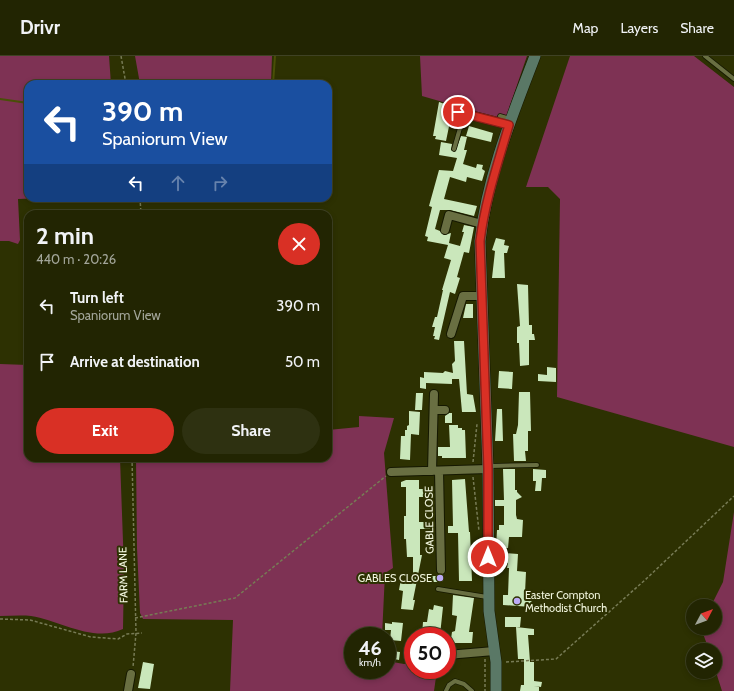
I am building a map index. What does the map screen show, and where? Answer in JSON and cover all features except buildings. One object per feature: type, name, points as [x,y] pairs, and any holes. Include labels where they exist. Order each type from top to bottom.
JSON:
[{"type":"main road","points":[[496,691],[496,662],[489,597],[488,468],[480,248],[482,224],[490,189],[510,122],[535,56]]},
{"type":"street","points":[[458,112],[510,122]]},
{"type":"street","points":[[464,124],[467,114]]},
{"type":"street","points":[[444,230],[449,215],[482,224]]},
{"type":"street","points":[[451,334],[463,296],[482,296]]},
{"type":"street","name":"GABLE CLOSE","points":[[434,394],[435,471],[441,570]]},
{"type":"street","points":[[434,410],[445,410]]},
{"type":"street","points":[[391,472],[488,468]]},
{"type":"street","points":[[456,654],[494,651]]},
{"type":"street","points":[[128,691],[132,674]]},
{"type":"lane","points":[[705,56],[734,79]]},
{"type":"lane","points":[[500,116],[510,122]]},
{"type":"lane","points":[[454,149],[460,128],[464,124]]},
{"type":"lane","points":[[488,468],[537,464]]},
{"type":"lane","points":[[438,589],[489,597]]},
{"type":"lane","points":[[446,691],[449,685],[455,681],[464,684],[472,691]]},
{"type":"path","points":[[121,56],[125,80]]},
{"type":"path","name":"FARM LANE","points":[[132,462],[136,633],[132,674]]},
{"type":"path","points":[[135,618],[236,598],[391,472]]},
{"type":"path","points":[[496,662],[556,659],[645,580],[734,496]]},
{"type":"path","points":[[0,619],[30,620],[91,637],[118,638],[136,633],[142,633]]},
{"type":"shaded area","points":[[0,56],[109,56],[111,80],[24,80],[24,199],[18,199],[20,240],[18,244],[9,241],[0,241]]},
{"type":"shaded area","points":[[135,56],[272,56],[271,80],[139,80]]},
{"type":"shaded area","points":[[420,56],[527,56],[505,120],[422,96]]},
{"type":"shaded area","points":[[570,56],[694,56],[734,87],[734,447],[557,397],[560,199],[548,187],[526,187]]},
{"type":"shaded area","points":[[0,364],[24,365],[24,462],[120,462],[124,569],[123,629],[112,633],[101,634],[77,630],[31,616],[0,616]]},
{"type":"shaded area","points":[[359,416],[394,418],[384,453],[393,568],[385,573],[382,627],[344,627],[344,679],[396,679],[396,663],[404,664],[404,679],[436,679],[434,691],[230,691],[233,620],[143,619],[140,613],[137,548],[136,462],[332,462],[332,430],[359,427]]},
{"type":"shaded area","points":[[734,512],[734,691],[722,691],[718,679],[722,679],[722,643],[706,643],[704,635],[722,635],[722,599],[714,599],[723,582]]},
{"type":"waterway","points":[[273,80],[275,56]]},
{"type":"waterway","points":[[0,99],[24,102]]},
{"type":"place","name":"GABLES CLOSE","points":[[440,578]]},
{"type":"place","name":"Easter Compton Methodist Church","points":[[517,601]]},
{"type":"route","points":[[458,112],[509,125],[490,189],[483,218],[480,241],[489,500],[488,557]]}]
